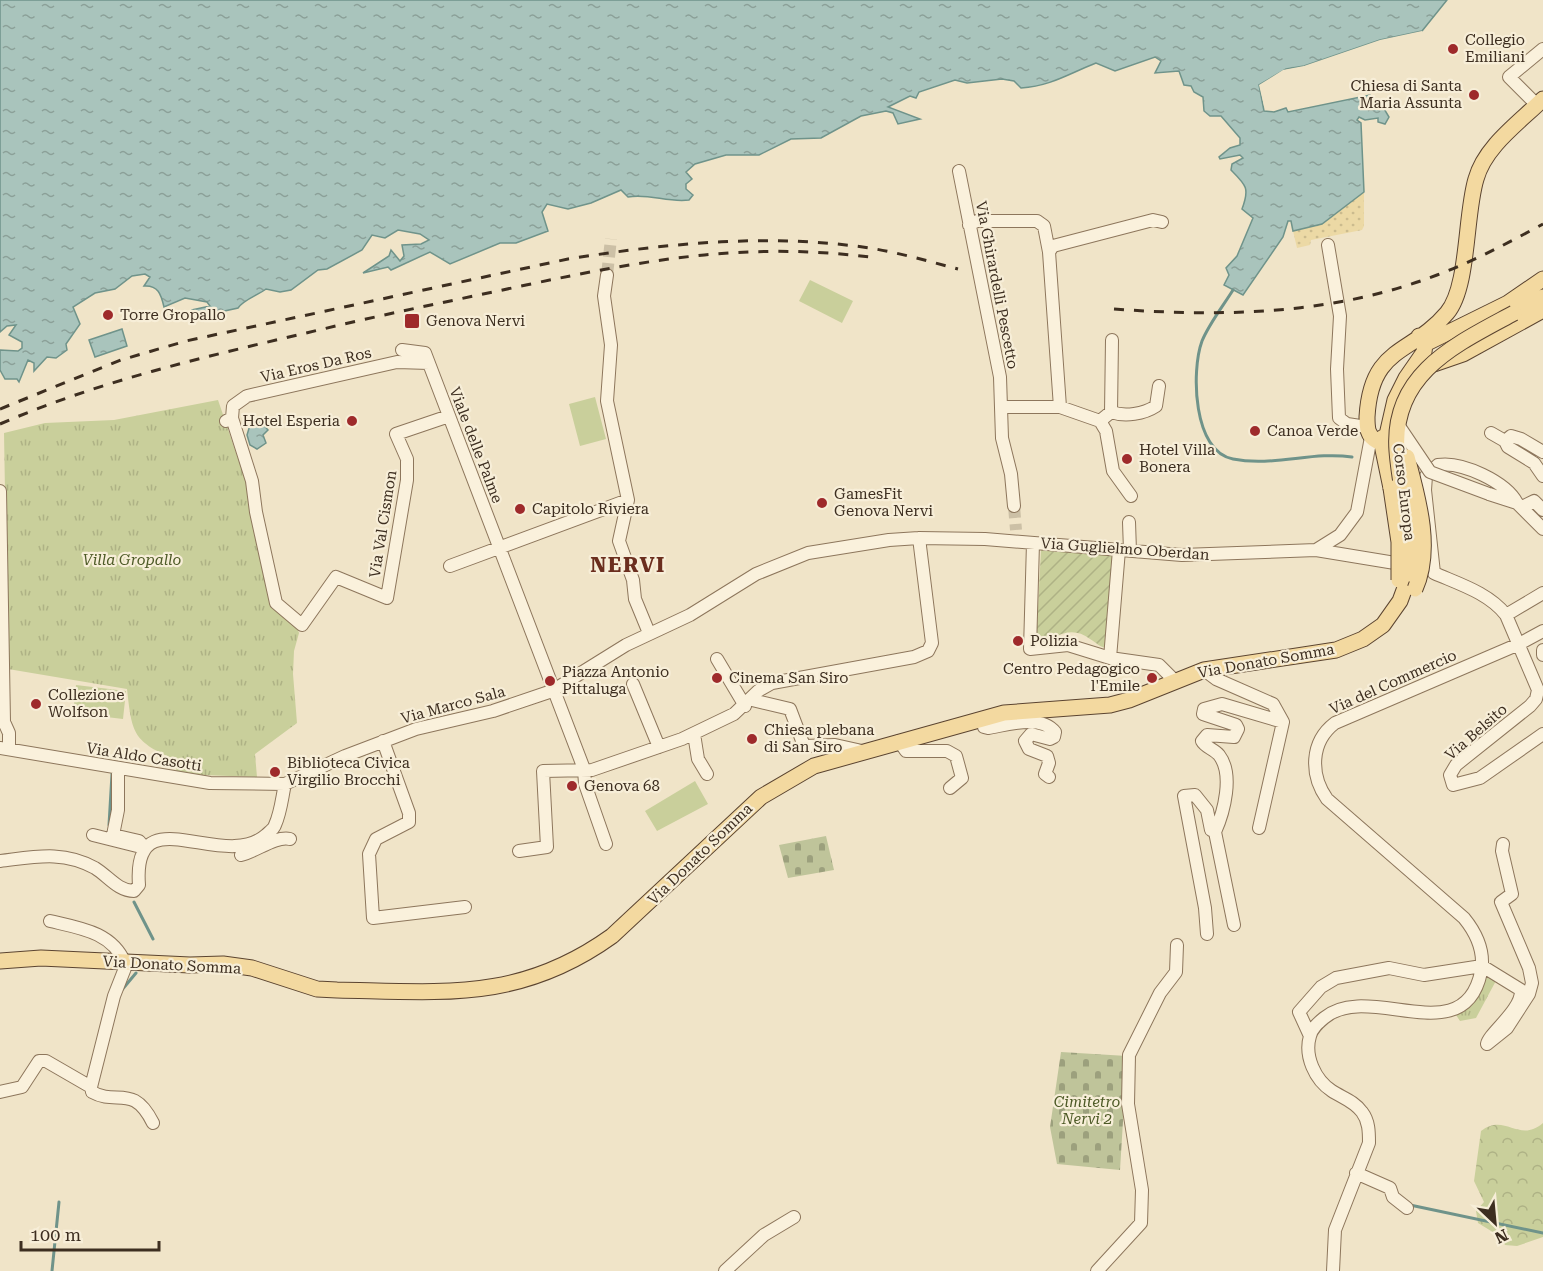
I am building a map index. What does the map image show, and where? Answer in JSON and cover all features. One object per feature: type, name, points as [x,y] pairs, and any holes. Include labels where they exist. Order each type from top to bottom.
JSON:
[{"type":"main road","points":[[1376,440],[1386,435],[1397,394],[1422,356],[1422,340],[1448,312],[1457,297],[1461,284],[1470,204],[1480,169],[1490,152],[1540,102]]},
{"type":"main road","points":[[1405,577],[1392,488],[1368,411],[1376,378],[1395,351],[1508,303],[1543,279]]},
{"type":"main road","name":"Corso Europa","points":[[1514,313],[1543,289]]},
{"type":"main road","name":"Corso Europa","points":[[1390,615],[1404,593],[1411,542],[1397,451],[1399,416],[1405,400],[1420,374],[1437,357],[1543,297]]},
{"type":"main road","points":[[1413,368],[1463,354],[1543,310]]},
{"type":"main road","points":[[1392,410],[1401,429]]},
{"type":"main road","name":"Via Donato Somma","points":[[0,961],[41,958],[126,963],[223,964],[252,968],[316,989],[337,990],[474,991],[532,979],[592,951],[612,936],[774,787],[814,766],[1012,711],[1110,705],[1129,700],[1174,680],[1204,670],[1336,650],[1363,639],[1405,604],[1424,571],[1414,482],[1401,429]]},
{"type":"street","points":[[1540,102],[1509,77],[1543,49]]},
{"type":"street","name":"Via Ghirardelli Pescetto","points":[[959,171],[1000,377],[1003,406],[1002,438],[1011,474],[1014,506]]},
{"type":"street","points":[[1049,252],[1053,246],[1064,243],[1153,220],[1162,222]]},
{"type":"street","points":[[969,225],[977,221],[1037,221],[1044,226],[1049,252],[1060,407]]},
{"type":"street","points":[[1316,550],[1334,541],[1353,519],[1360,504],[1364,474],[1376,440],[1339,418],[1337,369],[1340,316],[1328,245]]},
{"type":"street","points":[[607,275],[604,296],[611,345],[607,400],[628,500],[619,541],[633,580],[635,599],[649,633]]},
{"type":"street","points":[[1100,421],[1111,412],[1112,340]]},
{"type":"street","points":[[402,350],[427,358]]},
{"type":"street","name":"Viale delle Palme","points":[[427,358],[553,693]]},
{"type":"street","name":"Via Eros Da Ros","points":[[302,625],[276,603],[256,512],[252,481],[229,420],[233,406],[247,396],[397,362],[427,358]]},
{"type":"street","points":[[1111,412],[1118,415],[1146,413],[1156,406],[1159,386]]},
{"type":"street","points":[[1003,406],[1060,407],[1100,421],[1106,431],[1113,471],[1131,496]]},
{"type":"street","name":"Via Val Cismon","points":[[302,625],[336,577],[387,598],[407,480],[407,459],[396,434],[449,416]]},
{"type":"street","points":[[1401,429],[1430,472],[1519,505],[1534,501],[1543,510]]},
{"type":"street","points":[[1491,433],[1534,463],[1543,476]]},
{"type":"street","points":[[1505,441],[1511,436],[1517,437],[1543,452]]},
{"type":"street","points":[[1519,644],[1506,615],[1488,598],[1434,573],[1424,485],[1426,476],[1432,468],[1444,464],[1466,469],[1512,494],[1519,505],[1543,529]]},
{"type":"street","points":[[0,491],[4,722],[9,733],[4,748]]},
{"type":"street","points":[[450,567],[628,500]]},
{"type":"street","points":[[1110,658],[1129,522]]},
{"type":"street","name":"Via Guglielmo Oberdan","points":[[553,693],[649,633],[690,615],[756,574],[808,553],[889,540],[1017,536],[1033,543],[1216,556],[1316,550]]},
{"type":"street","points":[[519,851],[547,847],[543,771],[601,768],[694,734],[749,703],[758,691],[772,684],[914,657],[928,651],[932,643],[919,538]]},
{"type":"street","points":[[1033,543],[1030,649],[1068,645],[1110,658],[1159,665],[1174,680]]},
{"type":"street","points":[[1316,550],[1395,563]]},
{"type":"street","points":[[1506,615],[1543,593]]},
{"type":"street","name":"Via del Commercio","points":[[1482,966],[1479,944],[1464,918],[1327,799],[1318,781],[1315,756],[1319,741],[1335,723],[1519,644],[1543,631]]},
{"type":"street","name":"Via Belsito","points":[[1519,644],[1538,690],[1536,699],[1456,765],[1450,775],[1453,785],[1480,777],[1543,734]]},
{"type":"street","points":[[1543,650],[1543,655]]},
{"type":"street","points":[[717,658],[749,703],[790,709],[804,746],[836,745],[862,751]]},
{"type":"street","points":[[1204,670],[1216,679],[1273,704],[1283,722],[1259,828]]},
{"type":"street","points":[[633,684],[659,747]]},
{"type":"street","points":[[553,693],[584,769],[585,784],[606,844]]},
{"type":"street","name":"Via Marco Sala","points":[[285,784],[416,729],[553,693]]},
{"type":"street","points":[[1234,925],[1215,832],[1227,784],[1226,768],[1220,756],[1202,741],[1207,735],[1234,737],[1238,729],[1236,725],[1203,714],[1204,709],[1222,704],[1283,722]]},
{"type":"street","points":[[982,718],[984,727],[988,728],[1036,723],[1052,728],[1055,732],[1054,737],[1050,739],[1031,734],[1025,741],[1029,749],[1047,756],[1048,764],[1045,774],[1049,777]]},
{"type":"street","points":[[694,734],[698,759],[706,774]]},
{"type":"street","points":[[383,741],[409,813],[409,822],[376,839],[369,854],[373,918],[465,908]]},
{"type":"street","points":[[899,741],[906,751],[947,752],[956,756],[962,778],[950,788]]},
{"type":"street","name":"Via Aldo Casotti","points":[[4,748],[210,783],[285,784]]},
{"type":"street","points":[[118,768],[118,810],[113,836],[139,841],[145,848]]},
{"type":"street","points":[[0,861],[43,855],[63,856],[94,868],[125,891],[134,891],[139,885],[139,859],[145,848],[158,840],[177,837],[223,847],[243,847],[261,839],[275,827],[285,784]]},
{"type":"street","points":[[1207,934],[1205,908],[1184,796],[1195,795],[1207,810],[1211,830],[1215,832]]},
{"type":"street","points":[[93,835],[145,848]]},
{"type":"street","points":[[223,847],[224,854],[238,855],[261,849],[281,837],[290,839]]},
{"type":"street","points":[[1310,1036],[1299,1012],[1321,987],[1336,978],[1389,968],[1424,975],[1482,966],[1518,987],[1522,992],[1502,1026],[1486,1041],[1489,1044],[1507,1028],[1529,994],[1532,976],[1501,902],[1512,894],[1502,851],[1503,844]]},
{"type":"street","points":[[50,921],[93,933],[114,943],[126,963],[114,996],[91,1087],[92,1092],[100,1096],[128,1096],[143,1108],[153,1123]]},
{"type":"street","points":[[1097,1271],[1141,1223],[1142,1190],[1128,1104],[1130,1055],[1160,993],[1176,972],[1177,945]]},
{"type":"street","points":[[1526,960],[1543,984]]},
{"type":"street","points":[[1333,1271],[1335,1230],[1360,1175],[1369,1143],[1366,1118],[1353,1102],[1332,1091],[1320,1079],[1309,1056],[1310,1036],[1314,1027],[1325,1016],[1344,1006],[1362,1005],[1428,1014],[1449,1011],[1467,999],[1474,990],[1482,966]]},
{"type":"street","points":[[0,1092],[22,1087],[39,1060],[46,1061],[91,1087]]},
{"type":"street","points":[[1360,1175],[1390,1188],[1393,1197],[1407,1208]]},
{"type":"street","points":[[725,1271],[764,1234],[794,1217]]},
{"type":"green space","points":[[810,280],[853,301],[842,323],[799,301]]},
{"type":"green space","points":[[595,397],[606,439],[580,446],[569,404]]},
{"type":"green space","name":"Villa Gropallo","points":[[218,400],[245,479],[272,601],[295,620],[299,633],[294,651],[293,674],[297,723],[255,754],[257,777],[176,774],[177,760],[151,748],[137,735],[131,717],[127,689],[8,669],[4,433],[45,423],[114,420]]},
{"type":"green space","points":[[1041,550],[1114,555],[1107,648],[1084,635],[1071,632],[1059,635],[1042,646],[1036,645]]},
{"type":"green space","points":[[76,685],[126,691],[123,719],[73,713]]},
{"type":"green space","points":[[695,781],[708,804],[657,831],[645,811]]},
{"type":"green space","points":[[826,836],[834,870],[788,878],[779,845]]},
{"type":"green space","points":[[1489,974],[1498,977],[1476,1018],[1460,1021],[1456,1015],[1471,1006]]},
{"type":"green space","name":"Cimitetro Nervi 2","points":[[1061,1052],[1127,1056],[1120,1170],[1057,1164],[1050,1127]]},
{"type":"green space","points":[[1543,1123],[1543,1237],[1517,1246],[1505,1245],[1501,1237],[1478,1223],[1476,1211],[1484,1202],[1474,1181],[1481,1131],[1497,1125],[1527,1130],[1534,1129]]},
{"type":"sand","points":[[1364,192],[1362,230],[1311,240],[1310,245],[1297,248],[1293,231],[1322,224]]},
{"type":"water","points":[[0,0],[1447,0],[1422,31],[1380,40],[1304,66],[1286,69],[1259,85],[1264,111],[1274,112],[1286,108],[1288,112],[1370,95],[1383,107],[1389,117],[1385,124],[1378,122],[1378,118],[1365,120],[1359,117],[1357,120],[1361,123],[1364,192],[1322,224],[1293,231],[1291,221],[1288,221],[1283,237],[1243,295],[1224,285],[1229,275],[1226,268],[1237,256],[1253,218],[1242,209],[1246,196],[1245,187],[1231,170],[1232,164],[1243,158],[1240,155],[1220,159],[1219,157],[1230,148],[1240,145],[1240,138],[1221,116],[1210,116],[1204,111],[1203,97],[1194,92],[1191,86],[1184,85],[1179,71],[1155,73],[1161,61],[1155,57],[1115,71],[1096,63],[1051,82],[1032,87],[1021,88],[1014,81],[1002,79],[967,83],[955,80],[919,92],[916,98],[910,96],[888,107],[920,119],[898,124],[893,113],[886,111],[861,116],[821,138],[791,139],[759,155],[726,155],[695,164],[686,172],[692,179],[686,184],[686,189],[693,195],[689,200],[628,197],[621,190],[591,203],[568,209],[547,204],[542,212],[548,231],[516,243],[500,243],[450,264],[430,252],[391,270],[388,267],[363,273],[389,256],[391,250],[400,261],[404,256],[402,245],[421,244],[429,240],[420,234],[398,230],[385,238],[372,235],[362,250],[327,269],[318,270],[291,290],[280,292],[266,289],[238,308],[188,319],[192,310],[210,306],[207,302],[185,298],[164,307],[158,291],[153,287],[144,286],[150,277],[145,274],[132,276],[115,289],[95,293],[73,307],[80,324],[66,344],[67,350],[56,358],[47,357],[34,371],[34,363],[28,360],[19,382],[17,379],[5,379],[0,370],[0,350],[18,351],[22,348],[22,342],[9,335],[16,325],[7,326],[0,332]]},
{"type":"water","points":[[122,329],[127,346],[95,357],[89,340]]},
{"type":"water","points":[[261,422],[268,430],[263,435],[266,443],[257,449],[250,445],[247,435],[250,425]]},
{"type":"pier","points":[[1422,31],[1424,33],[1380,43],[1305,69],[1285,72],[1262,86],[1267,102],[1267,107],[1264,106],[1259,85],[1283,70],[1304,66],[1380,40]]},
{"type":"waterway","points":[[1233,290],[1208,328],[1199,354],[1196,390],[1198,409],[1210,442],[1220,453],[1233,459],[1248,461],[1323,456],[1352,457]]},
{"type":"waterway","points":[[109,825],[112,774]]},
{"type":"waterway","points":[[134,902],[153,939]]},
{"type":"waterway","points":[[121,991],[136,973]]},
{"type":"waterway","points":[[52,1271],[59,1202]]},
{"type":"waterway","points":[[1410,1205],[1543,1233]]},
{"type":"tunnel","points":[[607,275],[611,239]]},
{"type":"tunnel","points":[[1014,506],[1016,530]]},
{"type":"railway","points":[[1114,309],[1196,313],[1237,312],[1277,310],[1358,298],[1398,288],[1451,270],[1543,224]]},
{"type":"railway","points":[[0,409],[121,360],[186,341],[568,259],[675,245],[783,241],[819,242],[868,248],[958,269]]},
{"type":"railway","points":[[0,424],[84,392],[170,366],[367,319],[615,267],[700,255],[743,252],[831,253],[877,258]]},
{"type":"place","name":"Collegio Emiliani","points":[[1453,49]]},
{"type":"place","name":"Chiesa di Santa Maria Assunta","points":[[1474,95]]},
{"type":"place","name":"Torre Gropallo","points":[[108,315]]},
{"type":"place","name":"Genova Nervi","points":[[412,321]]},
{"type":"place","name":"Hotel Esperia","points":[[352,421]]},
{"type":"place","name":"Canoa Verde","points":[[1255,431]]},
{"type":"place","name":"Hotel Villa Bonera","points":[[1127,459]]},
{"type":"place","name":"GamesFit Genova Nervi","points":[[822,503]]},
{"type":"place","name":"Capitolo Riviera","points":[[520,509]]},
{"type":"place","name":"Polizia","points":[[1018,641]]},
{"type":"place","name":"Cinema San Siro","points":[[717,678]]},
{"type":"place","name":"Centro Pedagogico l'Emile","points":[[1152,678]]},
{"type":"place","name":"Piazza Antonio Pittaluga","points":[[550,681]]},
{"type":"place","name":"Collezione Wolfson","points":[[36,704]]},
{"type":"place","name":"Chiesa plebana di San Siro","points":[[752,739]]},
{"type":"place","name":"Biblioteca Civica Virgilio Brocchi","points":[[275,772]]},
{"type":"place","name":"Genova 68","points":[[572,786]]},
{"type":"district","name":"NERVI","points":[[628,565]]}]
